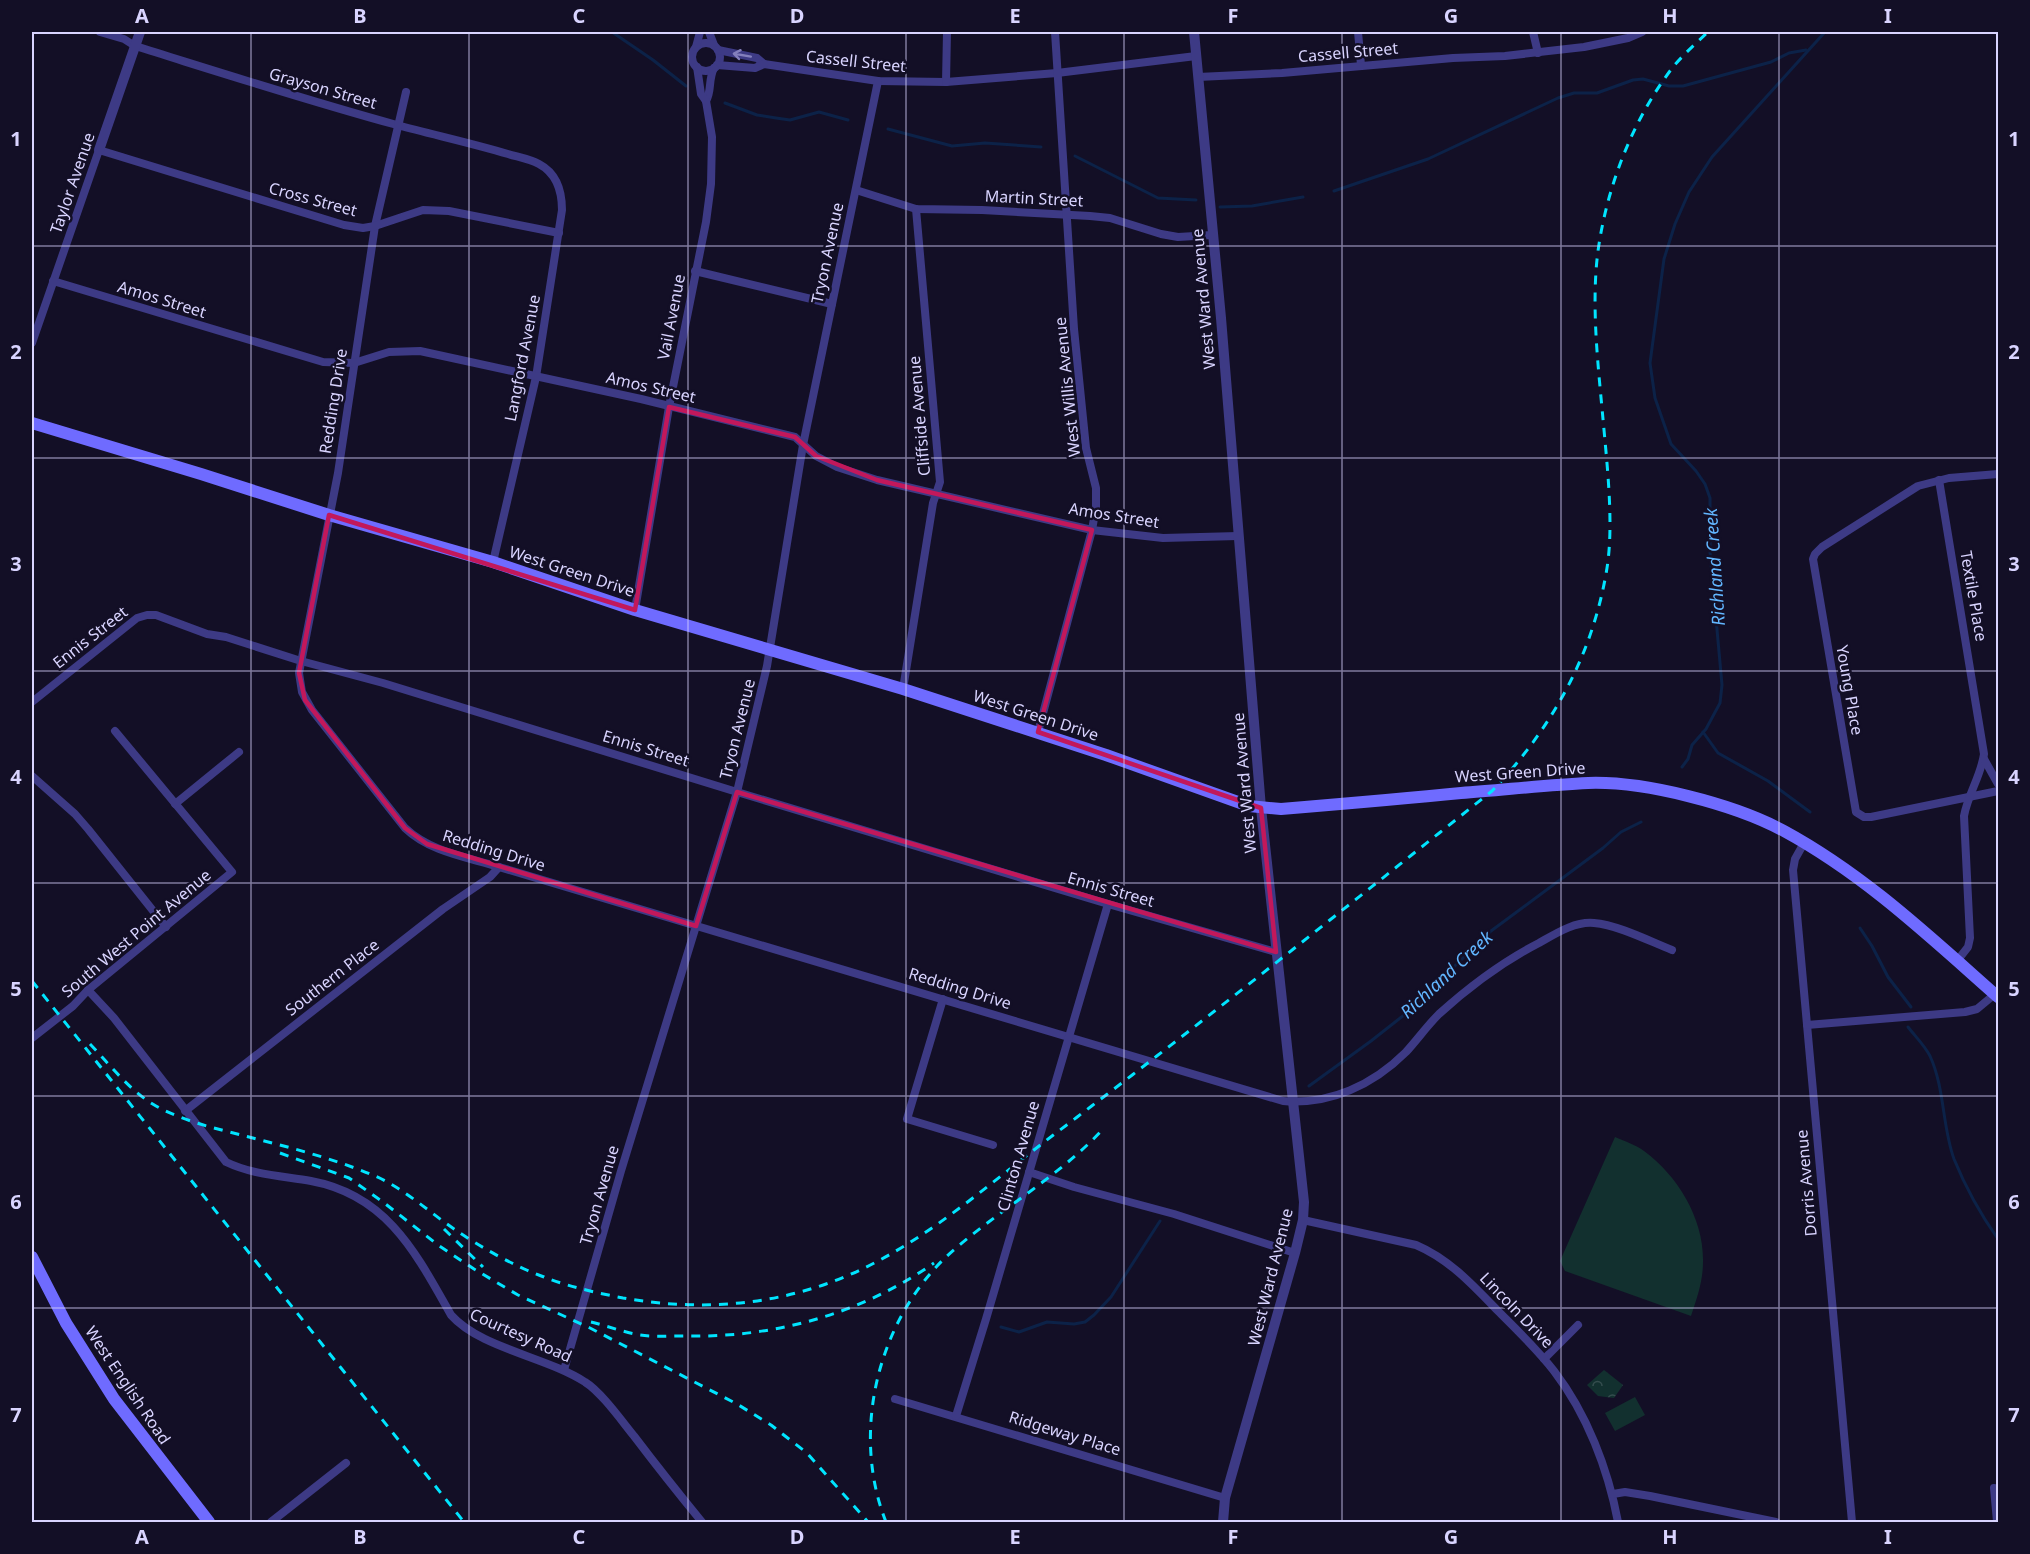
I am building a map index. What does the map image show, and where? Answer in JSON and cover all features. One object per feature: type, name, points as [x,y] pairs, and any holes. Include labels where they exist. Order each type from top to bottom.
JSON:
[{"type":"main road","name":"West Green Drive","points":[[32,423],[329,515],[493,562],[635,610],[903,689],[1038,732],[1249,806],[1281,809],[1590,783],[1646,787],[1689,796],[1782,830],[1833,860],[1884,897],[1996,995]]},
{"type":"main road","name":"West English Road","points":[[32,1257],[66,1323],[114,1399],[209,1522]]},
{"type":"street","name":"Grayson Street","points":[[100,32],[124,39],[135,46],[398,125],[476,144],[540,165]]},
{"type":"street","name":"Taylor Avenue","points":[[32,343],[140,32]]},
{"type":"street","points":[[700,32],[692,56],[697,67],[705,70],[715,67],[720,57],[709,32]]},
{"type":"street","points":[[946,82],[947,32]]},
{"type":"street","name":"West Willis Avenue","points":[[1038,732],[1092,530],[1096,507],[1096,488],[1086,448],[1083,419],[1055,32]]},
{"type":"street","name":"West Ward Avenue","points":[[1194,32],[1221,318],[1261,808],[1304,1202],[1303,1220],[1295,1253],[1226,1498],[1223,1522]]},
{"type":"street","points":[[1358,32],[1361,65]]},
{"type":"street","points":[[1533,32],[1538,53]]},
{"type":"street","name":"Cassell Street","points":[[1198,77],[1282,74],[1361,65],[1538,53],[1628,38],[1642,32]]},
{"type":"street","points":[[696,47],[705,43],[716,47]]},
{"type":"street","name":"Cassell Street","points":[[716,47],[757,58],[764,64],[878,81],[946,82],[1057,73],[1196,56]]},
{"type":"street","name":"Cassell Street","points":[[715,67],[755,68],[764,64]]},
{"type":"street","name":"Vail Avenue","points":[[635,610],[669,406],[706,222],[711,184],[712,137],[697,67]]},
{"type":"street","name":"Vail Avenue","points":[[706,101],[710,94],[709,79],[715,67]]},
{"type":"street","name":"Tryon Avenue","points":[[564,1370],[621,1171],[737,792],[770,649],[803,445],[878,81]]},
{"type":"street","name":"Redding Drive","points":[[406,92],[375,226],[338,473],[299,674],[305,700],[405,828],[427,844],[499,867],[1283,1101],[1294,1102]]},
{"type":"street","name":"Cross Street","points":[[99,150],[344,225],[363,228],[375,226],[423,210],[449,212],[559,232]]},
{"type":"street","name":"Langford Avenue","points":[[493,562],[536,377],[559,232],[562,196],[558,183],[540,165]]},
{"type":"street","name":"Martin Street","points":[[856,190],[916,209],[982,210],[1110,218],[1178,237],[1212,235]]},
{"type":"street","name":"Cliffside Avenue","points":[[903,689],[936,494],[940,482],[916,209]]},
{"type":"street","points":[[695,271],[832,304]]},
{"type":"street","name":"Amos Street","points":[[53,281],[323,362],[354,363],[389,352],[420,351],[669,406],[795,437],[816,456],[837,467],[877,480],[1092,530],[1163,538],[1238,536]]},
{"type":"street","points":[[1939,480],[1998,474]]},
{"type":"street","name":"Young Place","points":[[1939,480],[1918,486],[1822,547],[1813,557],[1854,805],[1860,815],[1871,817],[1970,797]]},
{"type":"street","name":"Textile Place","points":[[1939,480],[1984,744],[1980,776],[1964,816],[1970,938],[1968,947],[1957,961]]},
{"type":"street","name":"Ennis Street","points":[[32,702],[137,618],[147,615],[166,617],[207,634],[226,637],[301,661],[383,683],[1107,904],[1276,952]]},
{"type":"street","points":[[115,731],[175,804],[239,752]]},
{"type":"street","points":[[1984,758],[1998,784]]},
{"type":"street","points":[[32,776],[75,814],[166,927]]},
{"type":"street","points":[[1970,797],[1998,791]]},
{"type":"street","name":"South West Point Avenue","points":[[32,1038],[74,1006],[88,990],[232,872],[175,804]]},
{"type":"street","name":"Dorris Avenue","points":[[1804,843],[1795,859],[1793,870],[1852,1522]]},
{"type":"street","name":"Southern Place","points":[[185,1111],[444,908],[490,877],[499,867]]},
{"type":"street","name":"Clinton Avenue","points":[[956,1416],[1107,904]]},
{"type":"street","points":[[1294,1102],[1315,1100],[1356,1089],[1386,1070],[1438,1016],[1476,981],[1519,953],[1576,925],[1593,922],[1610,926],[1672,950]]},
{"type":"street","name":"Courtesy Road","points":[[88,990],[114,1018],[226,1162],[253,1172],[312,1181],[337,1188],[375,1209],[400,1232],[451,1315],[461,1326],[504,1347],[564,1370],[588,1383],[617,1414],[702,1522]]},
{"type":"street","points":[[1807,1025],[1965,1012],[1977,1009],[1996,995]]},
{"type":"street","points":[[943,999],[907,1119],[993,1145]]},
{"type":"street","points":[[1029,1172],[1074,1187],[1174,1214],[1295,1253]]},
{"type":"street","name":"Lincoln Drive","points":[[1303,1220],[1416,1245],[1447,1262],[1482,1295],[1544,1359],[1576,1402],[1613,1494],[1618,1522]]},
{"type":"street","points":[[1544,1359],[1578,1325]]},
{"type":"street","name":"Ridgeway Place","points":[[895,1399],[1226,1498]]},
{"type":"street","points":[[271,1522],[346,1463]]},
{"type":"street","points":[[1994,1488],[1996,1522]]},
{"type":"street","points":[[1613,1494],[1625,1492],[1650,1496],[1776,1522]]},
{"type":"highlighted area","points":[[669,407],[795,437],[816,456],[877,480],[1092,530],[1038,732],[1261,808],[1276,952],[737,792],[696,926],[427,844],[405,828],[305,700],[299,673],[329,515],[635,610]]},
{"type":"green space","points":[[1615,1137],[1641,1149],[1656,1161],[1678,1186],[1694,1215],[1702,1246],[1703,1269],[1691,1316],[1565,1271],[1560,1261]]},
{"type":"green space","points":[[1604,1370],[1623,1385],[1614,1398],[1598,1396],[1587,1385]]},
{"type":"green space","points":[[1635,1397],[1645,1415],[1615,1431],[1605,1413]]},
{"type":"waterway","points":[[612,32],[686,86]]},
{"type":"waterway","name":"Richland Creek","points":[[1682,767],[1688,759],[1692,745],[1706,729],[1720,703],[1722,685],[1710,552],[1710,498],[1705,484],[1696,471],[1671,444],[1655,398],[1650,363],[1664,259],[1675,224],[1689,192],[1712,157],[1825,32]]},
{"type":"waterway","points":[[1334,191],[1428,159],[1558,98],[1574,93],[1597,93],[1633,80],[1643,79],[1669,86],[1683,86],[1771,62],[1789,53],[1806,50]]},
{"type":"waterway","points":[[725,103],[757,115],[790,120],[819,112],[848,120]]},
{"type":"waterway","points":[[888,129],[952,146],[985,143],[1041,147]]},
{"type":"waterway","points":[[1075,156],[1158,198],[1196,200]]},
{"type":"waterway","points":[[1220,207],[1252,206],[1303,197]]},
{"type":"waterway","points":[[1703,732],[1718,753],[1768,781],[1810,812]]},
{"type":"waterway","name":"Richland Creek","points":[[1309,1086],[1404,1015],[1491,931],[1603,848],[1621,832],[1641,822]]},
{"type":"waterway","points":[[1860,928],[1888,977],[1911,1007]]},
{"type":"waterway","points":[[1908,1027],[1928,1052],[1935,1069],[1954,1159],[1963,1180],[1998,1239]]},
{"type":"waterway","name":"Richland Creek","points":[[1001,1327],[1019,1332],[1047,1322],[1074,1324],[1085,1322],[1111,1297],[1160,1221]]},
{"type":"railway","points":[[90,1044],[121,1078],[147,1100],[167,1112],[329,1159],[375,1176],[397,1188],[457,1231],[499,1257],[554,1281],[594,1292],[649,1302],[700,1305],[776,1298],[826,1284],[857,1271],[917,1238],[972,1199],[1163,1051],[1492,791],[1514,767],[1551,716],[1567,688],[1592,631],[1609,551],[1609,494],[1595,313],[1596,271],[1602,227],[1615,178],[1634,131],[1673,67],[1708,32]]},
{"type":"railway","points":[[32,981],[464,1522]]},
{"type":"railway","points":[[886,1522],[875,1486],[871,1449],[872,1411],[879,1374],[891,1338],[908,1305],[930,1274],[956,1248],[1070,1160],[1105,1127]]},
{"type":"railway","points":[[280,1153],[349,1178],[438,1245],[518,1295],[590,1328],[737,1404],[771,1425],[807,1453],[868,1522]]},
{"type":"railway","points":[[444,1229],[483,1267]]},
{"type":"railway","points":[[591,1322],[645,1336],[718,1336],[751,1333],[784,1327],[847,1309],[906,1281],[934,1263]]}]
